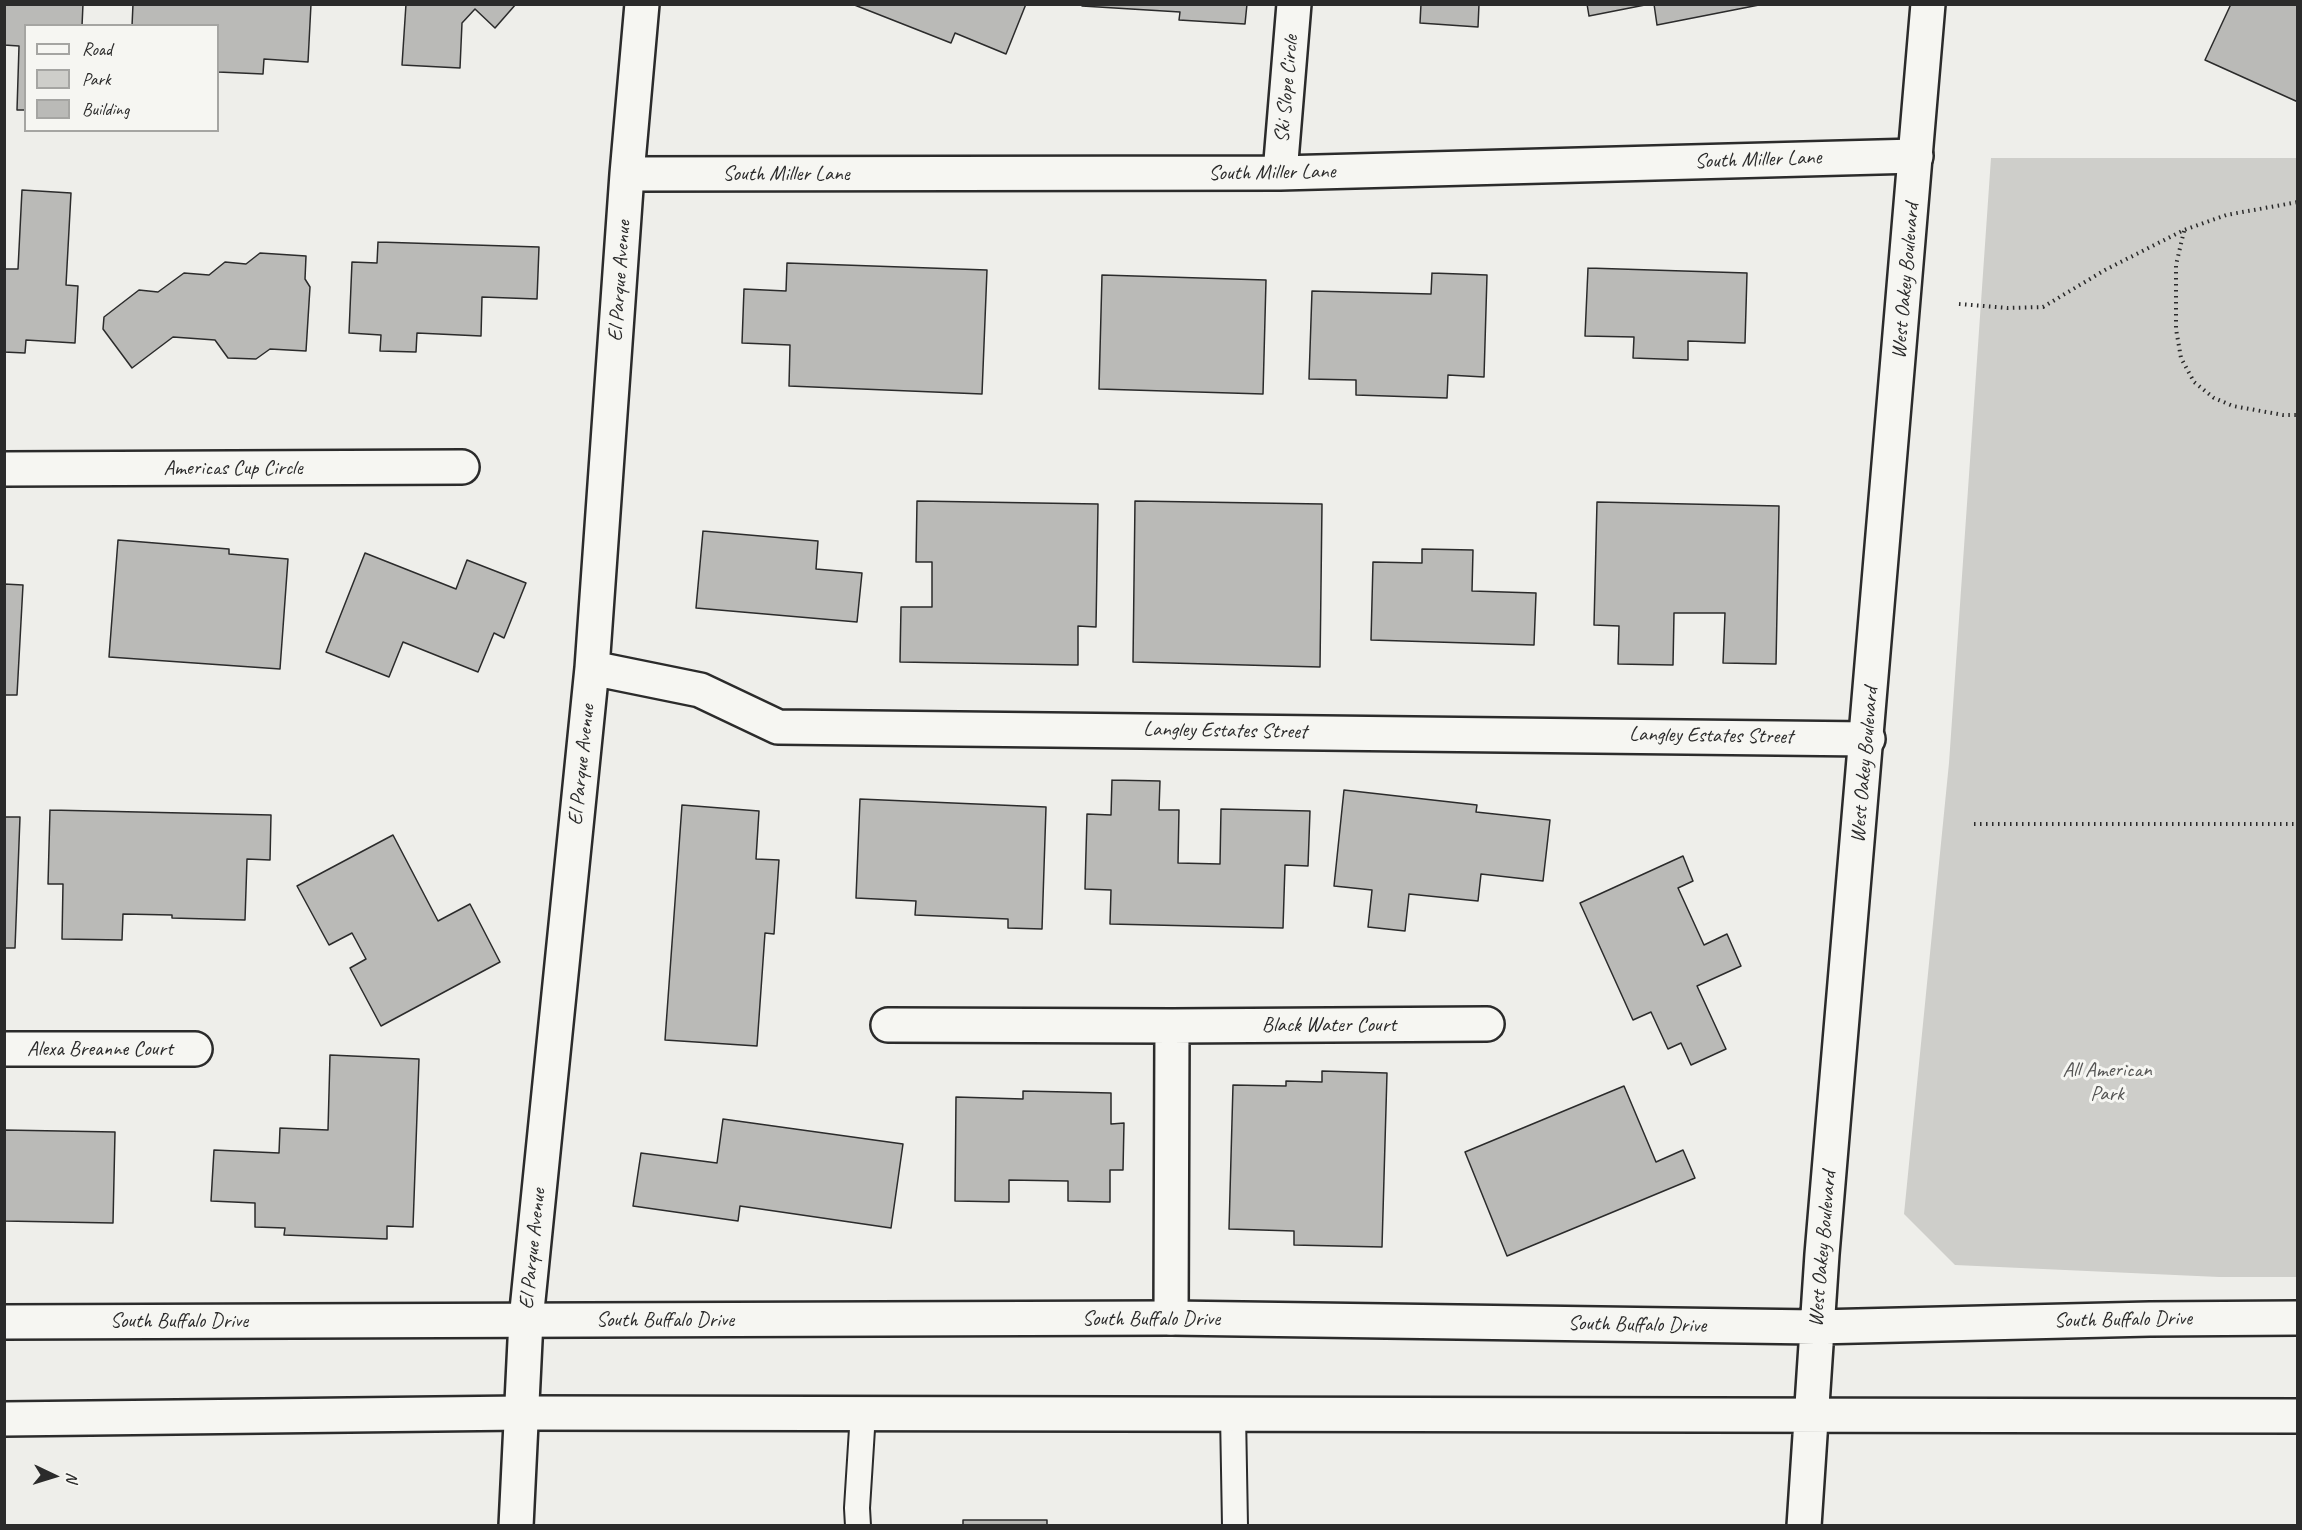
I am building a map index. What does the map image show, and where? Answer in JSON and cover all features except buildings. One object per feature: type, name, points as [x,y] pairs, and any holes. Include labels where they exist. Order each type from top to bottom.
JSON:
[{"type":"main road","name":"El Parque Avenue","points":[[516,1526],[526,1320],[592,668],[627,174],[642,4]]},
{"type":"main road","name":"Ski Slope Circle","points":[[1280,173],[1294,4]]},
{"type":"main road","name":"West Oakey Boulevard","points":[[1804,1526],[1816,1327],[1929,4]]},
{"type":"main road","name":"South Miller Lane","points":[[627,174],[1280,173],[1917,156]]},
{"type":"main road","name":"Americas Cup Circle","points":[[4,469],[462,467]]},
{"type":"main road","name":"Langley Estates Street","points":[[592,668],[700,690],[778,727],[1868,739]]},
{"type":"main road","name":"Black Water Court","points":[[888,1025],[1487,1024]]},
{"type":"main road","points":[[1171,1318],[1172,1026]]},
{"type":"main road","name":"Alexa Breanne Court","points":[[4,1049],[195,1049]]},
{"type":"main road","name":"South Buffalo Drive","points":[[4,1322],[1171,1318],[1816,1327],[2298,1318]]},
{"type":"main road","points":[[4,1419],[522,1413],[2298,1416]]},
{"type":"lane","points":[[858,1526],[863,1413]]},
{"type":"lane","points":[[1233,1414],[1235,1526]]},
{"type":"path","points":[[1959,304],[2008,308],[2043,307],[2105,270],[2184,230],[2226,215],[2298,202]]},
{"type":"path","points":[[2184,230],[2176,265],[2176,329],[2181,358],[2194,382],[2214,398],[2233,406],[2283,415],[2298,415]]},
{"type":"path","points":[[1974,824],[2298,824]]},
{"type":"green space","name":"All American Park","points":[[1991,158],[2297,158],[2297,1277],[2219,1277],[1955,1265],[1904,1214],[1949,763]]}]
